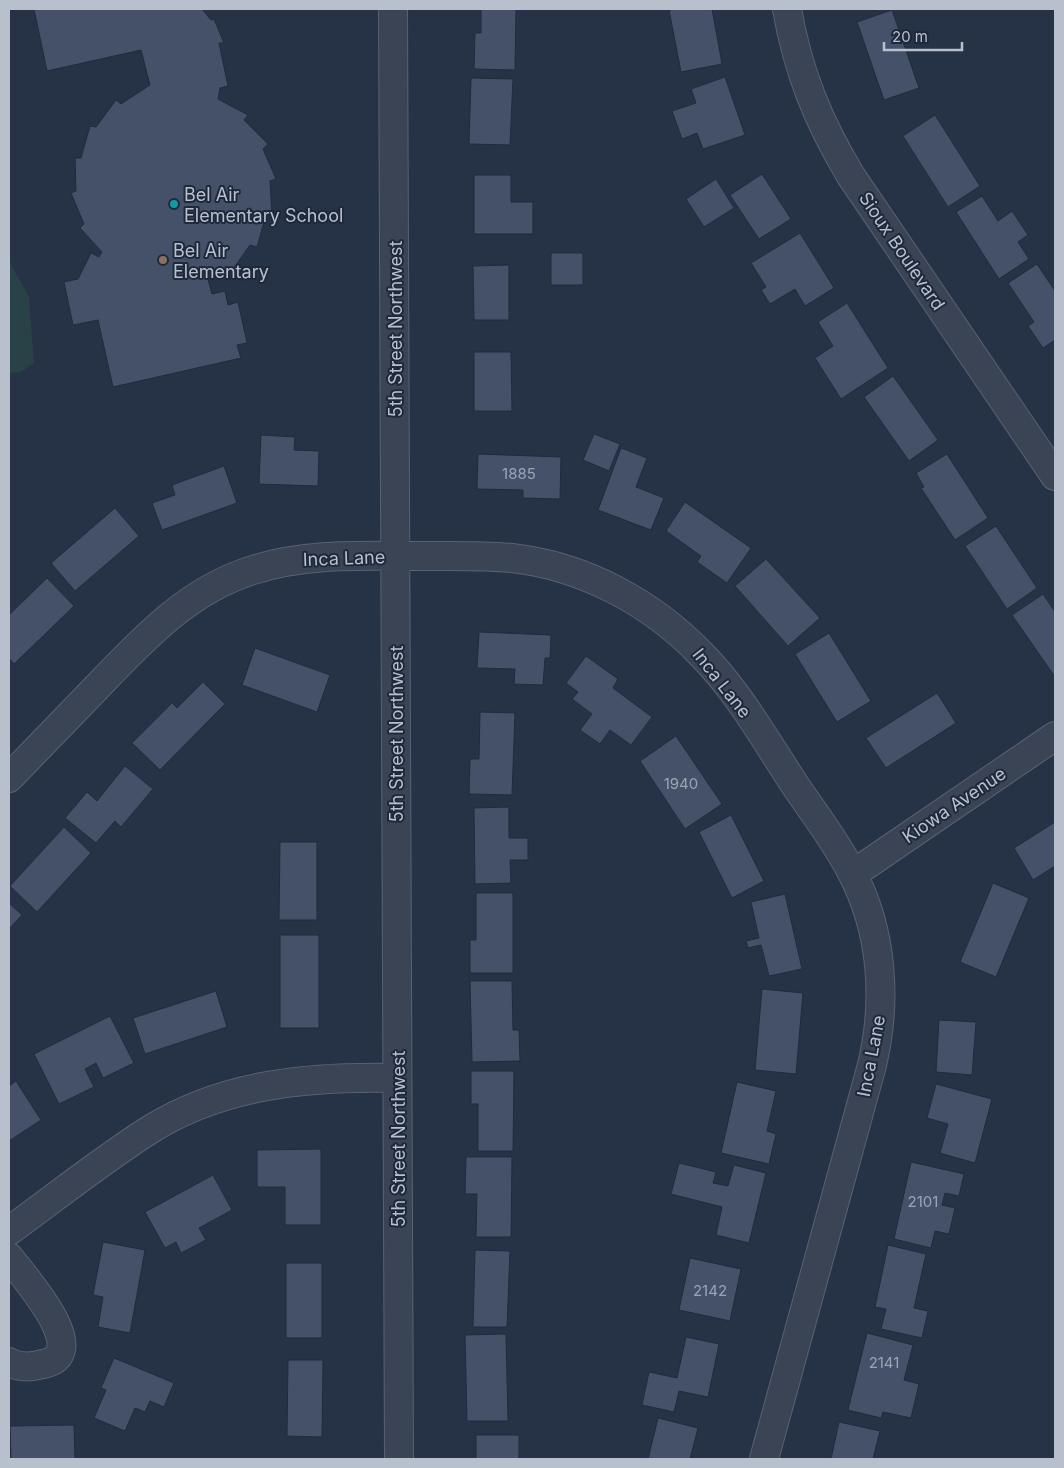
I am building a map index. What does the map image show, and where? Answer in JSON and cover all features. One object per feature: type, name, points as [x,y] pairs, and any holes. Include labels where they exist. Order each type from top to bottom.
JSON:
[{"type":"street","name":"5th Street Northwest","points":[[393,9],[399,1459]]},
{"type":"street","name":"Sioux Boulevard","points":[[787,9],[793,47],[808,92],[827,135],[851,176],[1055,476]]},
{"type":"street","name":"Inca Lane","points":[[9,778],[147,635],[183,605],[215,585],[250,570],[286,561],[333,555],[473,556],[523,560],[560,568],[604,584],[645,607],[675,630],[703,656],[732,692],[835,843],[853,874],[875,934],[881,974],[880,1013],[876,1049],[764,1459]]},
{"type":"street","name":"Kiowa Avenue","points":[[853,874],[1055,736]]},
{"type":"street","points":[[9,1231],[152,1128],[193,1108],[242,1091],[294,1080],[347,1077],[397,1078]]},
{"type":"street","points":[[9,1257],[52,1316],[61,1334],[62,1346],[57,1357],[45,1364],[28,1366],[14,1365],[9,1362]]},
{"type":"green space","points":[[9,261],[29,297],[34,363],[21,372],[9,373]]},
{"type":"building","name":"Bel Air Elementary School","points":[[34,9],[202,9],[211,20],[214,19],[224,43],[219,43],[228,86],[220,88],[218,99],[248,115],[244,120],[268,144],[263,149],[276,179],[270,181],[272,215],[266,215],[257,247],[250,245],[231,272],[226,268],[208,279],[212,294],[225,291],[228,305],[238,302],[247,343],[237,345],[241,358],[113,387],[98,320],[73,325],[64,282],[78,279],[91,253],[99,257],[102,252],[80,228],[84,224],[71,193],[76,191],[75,158],[81,158],[90,126],[96,127],[116,100],[121,104],[150,85],[141,50],[47,71]]},
{"type":"building","points":[[481,9],[516,9],[515,70],[474,69],[475,33],[481,33]]},
{"type":"building","points":[[712,9],[722,64],[681,72],[669,10]]},
{"type":"building","points":[[892,10],[919,88],[884,100],[857,22]]},
{"type":"building","points":[[725,77],[745,135],[703,149],[697,133],[682,139],[672,111],[696,103],[691,89]]},
{"type":"building","points":[[471,78],[513,79],[510,145],[469,144]]},
{"type":"building","points":[[935,115],[980,186],[948,207],[903,136]]},
{"type":"building","points":[[762,174],[791,219],[759,239],[730,195]]},
{"type":"building","points":[[474,175],[511,175],[511,202],[533,202],[533,234],[474,234]]},
{"type":"building","points":[[716,179],[734,208],[704,227],[686,199]]},
{"type":"building","points":[[982,196],[998,221],[1012,211],[1028,235],[1018,242],[1029,259],[999,279],[956,212]]},
{"type":"building","points":[[800,233],[834,288],[805,306],[795,289],[770,304],[761,290],[766,287],[751,263]]},
{"type":"building","points":[[551,253],[583,253],[583,285],[551,285]]},
{"type":"building","points":[[1037,264],[1055,291],[1055,340],[1043,348],[1028,326],[1034,322],[1008,283]]},
{"type":"building","points":[[509,265],[509,320],[474,320],[473,266]]},
{"type":"building","points":[[847,303],[888,368],[841,399],[815,358],[833,346],[818,322]]},
{"type":"building","points":[[474,352],[511,352],[512,411],[474,411]]},
{"type":"building","points":[[893,376],[938,440],[909,461],[864,397]]},
{"type":"building","points":[[594,434],[620,444],[609,471],[583,460]]},
{"type":"building","points":[[261,435],[295,437],[294,450],[319,451],[318,486],[259,484]]},
{"type":"building","points":[[621,448],[647,458],[636,487],[664,498],[651,530],[598,510]]},
{"type":"building","points":[[478,454],[561,457],[560,499],[523,498],[523,490],[477,489]]},
{"type":"building","points":[[947,454],[988,518],[955,540],[921,488],[924,487],[916,473]]},
{"type":"building","points":[[224,466],[237,503],[162,530],[152,503],[175,495],[172,485]]},
{"type":"building","points":[[685,502],[751,548],[727,583],[697,562],[701,556],[666,531]]},
{"type":"building","points":[[115,508],[139,536],[75,591],[51,563]]},
{"type":"building","points":[[996,526],[1037,588],[1007,609],[965,546]]},
{"type":"building","points":[[766,559],[820,618],[788,646],[735,586]]},
{"type":"building","points":[[47,578],[74,606],[14,664],[9,658],[9,615]]},
{"type":"building","points":[[1043,594],[1055,612],[1055,677],[1012,615]]},
{"type":"building","points":[[479,632],[551,635],[550,658],[545,658],[543,685],[514,684],[515,669],[477,668]]},
{"type":"building","points":[[829,633],[871,701],[837,722],[795,654]]},
{"type":"building","points":[[255,648],[330,675],[317,712],[242,685]]},
{"type":"building","points":[[586,656],[618,679],[613,688],[652,717],[631,745],[610,730],[600,744],[580,730],[592,714],[572,699],[578,692],[566,683]]},
{"type":"building","points":[[203,682],[225,704],[160,770],[132,743],[172,703],[177,708]]},
{"type":"building","points":[[937,693],[956,723],[886,768],[866,738]]},
{"type":"building","points":[[480,712],[515,713],[512,795],[469,794],[470,759],[479,759]]},
{"type":"building","points":[[676,736],[722,804],[685,829],[640,761]]},
{"type":"building","points":[[125,766],[153,789],[121,827],[115,821],[96,843],[65,818],[87,792],[97,801]]},
{"type":"building","points":[[509,807],[509,838],[528,838],[528,860],[510,860],[511,883],[475,884],[474,808]]},
{"type":"building","points":[[731,815],[764,881],[732,898],[699,832]]},
{"type":"building","points":[[1055,822],[1055,866],[1033,880],[1014,848]]},
{"type":"building","points":[[64,827],[91,853],[37,912],[10,886]]},
{"type":"building","points":[[280,842],[317,842],[317,920],[279,920]]},
{"type":"building","points":[[993,883],[1029,898],[996,977],[960,962]]},
{"type":"building","points":[[476,893],[513,893],[513,973],[470,973],[470,940],[476,940]]},
{"type":"building","points":[[785,894],[802,969],[769,976],[761,945],[748,948],[746,941],[759,938],[751,902]]},
{"type":"building","points":[[9,903],[22,915],[9,929]]},
{"type":"building","points":[[280,935],[319,935],[319,1028],[280,1028]]},
{"type":"building","points":[[470,981],[512,981],[513,1030],[519,1030],[520,1061],[472,1062]]},
{"type":"building","points":[[762,989],[803,993],[796,1074],[755,1070]]},
{"type":"building","points":[[216,991],[227,1027],[145,1054],[133,1018]]},
{"type":"building","points":[[110,1016],[134,1063],[103,1078],[96,1063],[85,1069],[94,1087],[59,1104],[34,1054]]},
{"type":"building","points":[[939,1020],[976,1022],[972,1075],[936,1072]]},
{"type":"building","points":[[471,1071],[514,1071],[513,1151],[478,1151],[478,1104],[471,1104]]},
{"type":"building","points":[[16,1081],[41,1120],[9,1141],[9,1086]]},
{"type":"building","points":[[737,1082],[776,1091],[767,1131],[776,1134],[769,1164],[721,1153]]},
{"type":"building","points":[[936,1084],[992,1099],[975,1163],[940,1153],[948,1124],[927,1118]]},
{"type":"building","points":[[321,1149],[321,1225],[285,1225],[285,1187],[257,1187],[257,1150]]},
{"type":"building","points":[[466,1157],[512,1157],[511,1237],[476,1237],[477,1194],[465,1194]]},
{"type":"building","points":[[911,1162],[964,1174],[959,1196],[945,1193],[942,1205],[955,1208],[949,1234],[935,1231],[931,1248],[894,1239]]},
{"type":"building","points":[[679,1163],[716,1172],[713,1183],[728,1186],[734,1165],[766,1173],[749,1243],[716,1235],[722,1207],[671,1194]]},
{"type":"building","points":[[213,1175],[232,1210],[199,1228],[206,1240],[181,1253],[176,1242],[165,1248],[145,1212]]},
{"type":"building","points":[[103,1242],[145,1250],[130,1333],[98,1327],[103,1297],[93,1295]]},
{"type":"building","points":[[888,1245],[926,1254],[914,1308],[928,1311],[922,1338],[881,1329],[886,1309],[875,1307]]},
{"type":"building","points":[[475,1250],[510,1251],[507,1327],[473,1327]]},
{"type":"building","points":[[690,1258],[741,1269],[730,1321],[679,1310]]},
{"type":"building","points":[[286,1263],[322,1263],[322,1338],[286,1338]]},
{"type":"building","points":[[867,1333],[913,1345],[904,1380],[919,1384],[911,1418],[883,1412],[881,1418],[848,1410]]},
{"type":"building","points":[[506,1334],[508,1421],[467,1421],[465,1335]]},
{"type":"building","points":[[686,1337],[719,1344],[708,1397],[679,1391],[674,1412],[642,1405],[649,1372],[677,1378]]},
{"type":"building","points":[[114,1358],[174,1383],[164,1407],[150,1401],[145,1412],[135,1408],[125,1431],[94,1418],[106,1390],[101,1388]]},
{"type":"building","points":[[288,1360],[323,1360],[322,1437],[287,1436]]},
{"type":"building","points":[[658,1418],[698,1428],[690,1459],[648,1459]]},
{"type":"building","points":[[839,1422],[880,1431],[873,1459],[831,1459]]},
{"type":"building","points":[[74,1425],[75,1459],[11,1459],[10,1426]]},
{"type":"building","points":[[476,1435],[519,1435],[519,1459],[476,1459]]},
{"type":"place","name":"Bel Air Elementary School","points":[[174,204]]},
{"type":"place","name":"Bel Air Elementary","points":[[163,260]]}]
